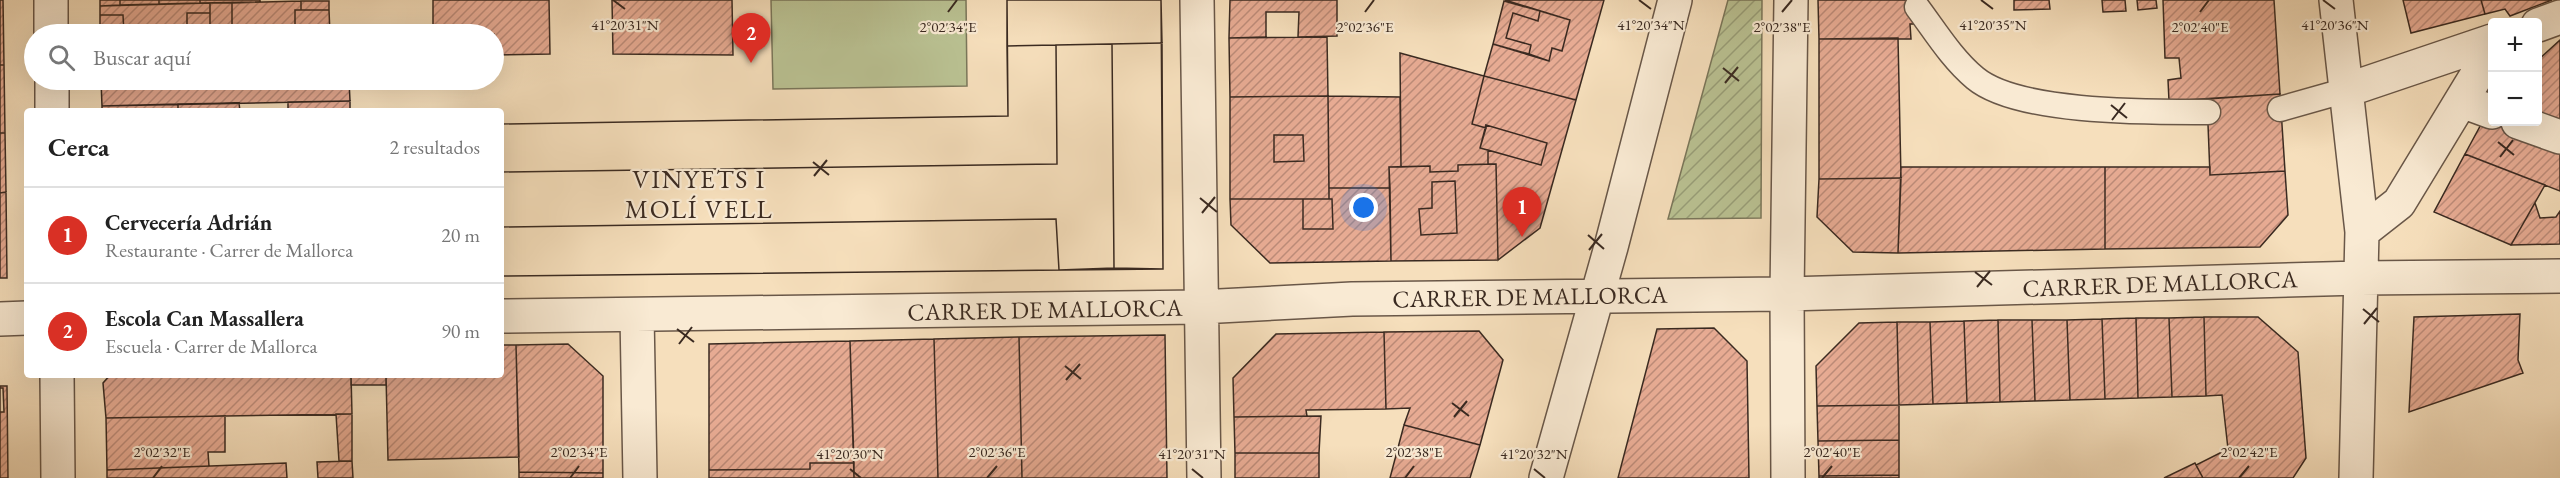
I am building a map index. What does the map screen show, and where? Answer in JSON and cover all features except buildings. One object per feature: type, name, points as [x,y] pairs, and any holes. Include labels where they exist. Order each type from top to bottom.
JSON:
[{"type":"street","points":[[51,0],[51,24]]},
{"type":"street","points":[[1197,0],[1204,478]]},
{"type":"street","points":[[1546,478],[1597,296],[1675,0]]},
{"type":"street","points":[[1788,478],[1787,294],[1791,0]]},
{"type":"street","points":[[2336,0],[2362,232],[2356,478]]},
{"type":"street","points":[[2542,24],[2560,17]]},
{"type":"street","points":[[2347,90],[2488,43]]},
{"type":"street","points":[[2362,232],[2399,203],[2488,59]]},
{"type":"street","points":[[52,90],[52,108]]},
{"type":"street","points":[[2462,101],[2488,110]]},
{"type":"street","points":[[2529,126],[2560,137]]},
{"type":"street","name":"CARRER DE MALLORCA","points":[[504,316],[1200,308],[1352,300],[1787,294],[2360,278],[2560,276]]},
{"type":"street","points":[[637,315],[640,478]]},
{"type":"street","points":[[0,319],[24,318]]},
{"type":"street","points":[[57,378],[58,478]]},
{"type":"lane","points":[[1917,7],[1953,56],[1976,79],[2004,95],[2082,108],[2208,112]]},
{"type":"lane","points":[[2280,109],[2347,90]]},
{"type":"green space","points":[[771,0],[966,0],[967,86],[773,89]]},
{"type":"green space","points":[[1728,0],[1762,0],[1761,218],[1668,219]]},
{"type":"place","name":"Escola Can Massallera","points":[[751,63]]},
{"type":"place","name":"Cervecería Adrián","points":[[1522,237]]},
{"type":"district","name":"VINYETS I MOLÍ VELL","points":[[699,194]]}]
